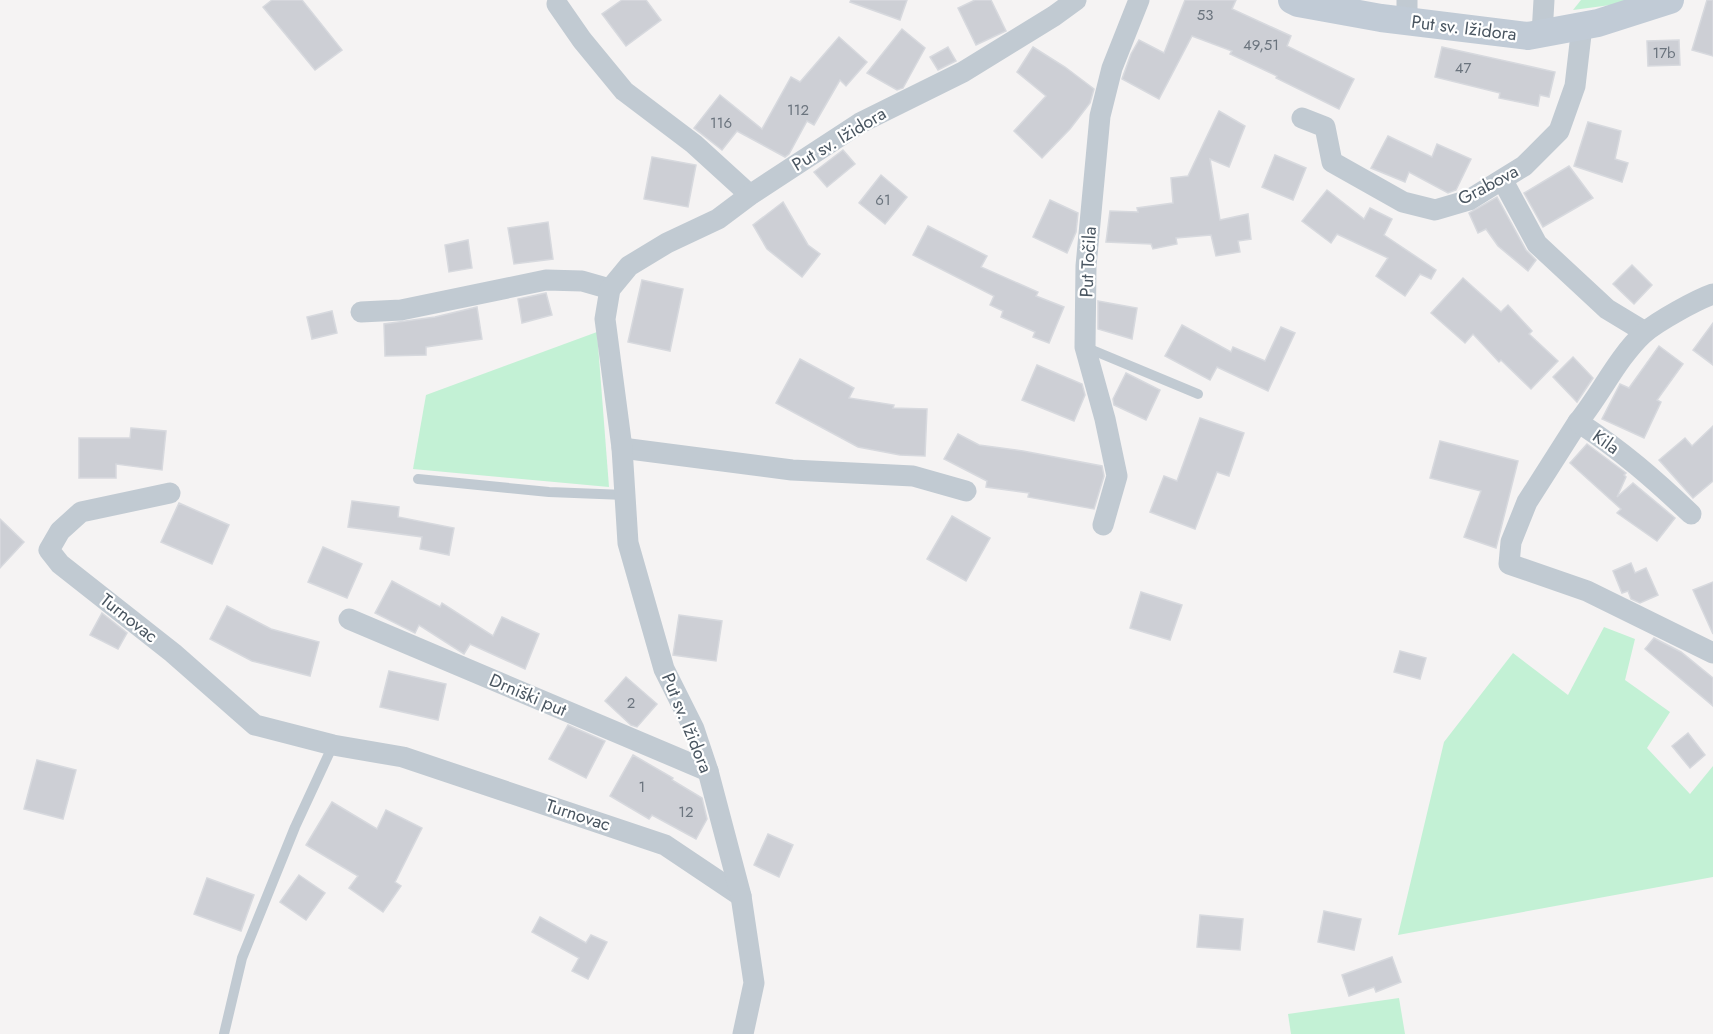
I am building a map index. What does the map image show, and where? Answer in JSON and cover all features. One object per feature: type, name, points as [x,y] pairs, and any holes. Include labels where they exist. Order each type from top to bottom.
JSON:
[{"type":"street","name":"Put sv. Ižidora","points":[[743,1034],[754,983],[741,896],[708,771],[694,729],[664,669],[628,543],[622,448],[605,319],[610,289],[629,266],[667,243],[718,219],[750,195],[860,123],[963,72],[1076,0]]},
{"type":"street","name":"Put Točila","points":[[1104,525],[1117,476],[1105,419],[1085,347],[1086,266],[1100,116],[1112,68],[1139,0]]},
{"type":"street","name":"Put sv. Ižidora","points":[[1292,0],[1334,10],[1407,11],[1528,36],[1582,26],[1670,0]]},
{"type":"street","points":[[1542,34],[1544,0]]},
{"type":"street","points":[[556,4],[624,91],[694,144],[750,195]]},
{"type":"street","name":"Grabova","points":[[1302,118],[1325,127],[1332,162],[1403,202],[1435,210],[1469,200],[1524,166],[1559,131],[1575,86],[1582,26]]},
{"type":"street","points":[[1503,180],[1536,244],[1607,309],[1645,332]]},
{"type":"street","points":[[361,312],[401,310],[546,280],[582,281],[610,289]]},
{"type":"street","name":"Kila","points":[[1691,514],[1645,470],[1608,441],[1578,422],[1595,401],[1616,367],[1645,332],[1698,299],[1713,294]]},
{"type":"street","points":[[1578,422],[1527,502],[1511,542],[1509,564],[1587,591],[1713,653]]},
{"type":"street","points":[[622,448],[792,470],[913,476],[966,491]]},
{"type":"street","name":"Turnovac","points":[[170,493],[81,513],[60,531],[49,550],[60,564],[173,653],[255,725],[333,744],[403,757],[665,845],[741,896]]},
{"type":"street","name":"Drniški put","points":[[349,619],[708,771]]},
{"type":"lane","points":[[1085,347],[1198,394]]},
{"type":"lane","points":[[418,479],[549,492],[625,495]]},
{"type":"lane","points":[[224,1034],[243,958],[295,827],[333,744]]},
{"type":"green space","points":[[1581,0],[1631,0],[1573,10]]},
{"type":"green space","points":[[597,332],[609,487],[413,469],[426,395]]},
{"type":"green space","points":[[1604,627],[1635,639],[1625,680],[1670,712],[1647,748],[1690,794],[1713,766],[1713,877],[1398,935],[1444,742],[1513,653],[1568,695]]},
{"type":"green space","points":[[1399,998],[1405,1034],[1291,1034],[1288,1014]]},
{"type":"building","points":[[272,0],[302,0],[342,50],[315,70],[263,7]]},
{"type":"building","points":[[622,0],[646,0],[661,20],[626,46],[602,14]]},
{"type":"building","points":[[851,0],[907,0],[900,20],[850,2]]},
{"type":"building","points":[[975,0],[991,0],[1006,31],[976,45],[958,8]]},
{"type":"building","points":[[1185,0],[1236,0],[1232,9],[1291,36],[1287,46],[1354,79],[1339,109],[1230,54],[1232,51],[1192,36],[1159,99],[1122,79],[1139,40],[1164,53]]},
{"type":"building","points":[[1707,0],[1713,0],[1713,56],[1692,50]]},
{"type":"building","points":[[902,29],[925,48],[903,88],[897,90],[867,73]]},
{"type":"building","points":[[839,37],[867,62],[846,86],[840,80],[814,125],[807,121],[789,154],[785,157],[737,131],[722,150],[694,128],[720,95],[762,129],[791,77],[800,82]]},
{"type":"building","points":[[1679,40],[1680,65],[1648,66],[1647,41]]},
{"type":"building","points":[[948,47],[956,61],[938,70],[930,57]]},
{"type":"building","points":[[1033,47],[1094,89],[1090,103],[1070,129],[1042,158],[1014,131],[1046,96],[1017,72]]},
{"type":"building","points":[[1442,47],[1555,72],[1549,97],[1540,95],[1538,106],[1499,98],[1500,93],[1435,77]]},
{"type":"building","points":[[1219,111],[1245,126],[1229,167],[1210,159],[1220,220],[1248,214],[1251,239],[1238,241],[1240,252],[1216,256],[1211,235],[1176,238],[1177,244],[1153,249],[1151,244],[1106,242],[1110,211],[1138,212],[1137,208],[1173,203],[1171,178],[1188,176]]},
{"type":"building","points":[[1588,122],[1621,131],[1615,159],[1628,163],[1622,182],[1574,166]]},
{"type":"building","points":[[1388,136],[1432,157],[1437,144],[1471,159],[1456,190],[1448,193],[1409,172],[1405,182],[1371,168]]},
{"type":"building","points":[[843,150],[855,164],[827,187],[814,172]]},
{"type":"building","points":[[1275,155],[1306,168],[1293,200],[1262,187]]},
{"type":"building","points":[[652,157],[696,165],[688,207],[644,199]]},
{"type":"building","points":[[1569,166],[1593,198],[1543,227],[1524,193]]},
{"type":"building","points":[[881,175],[907,197],[885,224],[859,203]]},
{"type":"building","points":[[1327,190],[1364,219],[1370,208],[1392,219],[1384,235],[1436,270],[1431,279],[1420,274],[1405,296],[1376,276],[1388,258],[1337,234],[1331,243],[1302,221]]},
{"type":"building","points":[[1497,197],[1526,250],[1536,260],[1528,271],[1498,246],[1486,229],[1478,233],[1469,213]]},
{"type":"building","points":[[1050,200],[1078,213],[1076,232],[1067,253],[1033,237]]},
{"type":"building","points":[[783,202],[808,245],[820,254],[802,277],[767,249],[753,225]]},
{"type":"building","points":[[548,222],[553,259],[514,264],[508,228]]},
{"type":"building","points":[[928,226],[987,256],[981,267],[1038,292],[1036,296],[1064,307],[1049,343],[1033,337],[1035,332],[1001,317],[1003,311],[990,305],[994,296],[913,255]]},
{"type":"building","points":[[468,240],[472,268],[449,272],[445,245]]},
{"type":"building","points":[[1632,265],[1652,285],[1634,304],[1613,284]]},
{"type":"building","points":[[1463,278],[1501,312],[1508,305],[1532,331],[1529,334],[1558,361],[1531,389],[1501,360],[1499,362],[1473,334],[1465,343],[1431,313]]},
{"type":"building","points":[[642,280],[683,289],[670,351],[628,342]]},
{"type":"building","points":[[546,293],[552,315],[522,323],[518,299]]},
{"type":"building","points":[[1098,301],[1137,308],[1132,339],[1098,329]]},
{"type":"building","points":[[477,307],[482,339],[426,347],[426,355],[385,356],[384,324],[435,317]]},
{"type":"building","points":[[332,311],[337,333],[312,339],[307,317]]},
{"type":"building","points":[[1713,323],[1713,365],[1693,350]]},
{"type":"building","points":[[1182,325],[1231,352],[1233,347],[1265,361],[1281,327],[1295,333],[1268,391],[1217,367],[1210,380],[1165,356]]},
{"type":"building","points":[[1659,346],[1683,364],[1657,400],[1661,402],[1644,438],[1602,419],[1620,384],[1629,388]]},
{"type":"building","points":[[1573,357],[1593,378],[1577,402],[1553,377]]},
{"type":"building","points":[[800,359],[854,388],[849,398],[894,405],[893,408],[927,409],[925,456],[900,455],[858,447],[776,403]]},
{"type":"building","points":[[1037,365],[1082,384],[1085,395],[1074,421],[1022,400]]},
{"type":"building","points":[[1126,373],[1160,390],[1146,420],[1114,405],[1113,399]]},
{"type":"building","points":[[1200,418],[1244,433],[1229,476],[1217,472],[1195,529],[1150,512],[1164,476],[1177,481]]},
{"type":"building","points":[[1713,426],[1713,481],[1693,498],[1659,460],[1685,438],[1692,446]]},
{"type":"building","points":[[131,428],[166,431],[162,470],[116,464],[116,478],[79,478],[79,438],[130,438]]},
{"type":"building","points":[[958,434],[979,445],[1102,466],[1104,476],[1094,509],[1028,497],[1029,493],[986,487],[987,481],[944,459]]},
{"type":"building","points":[[1440,441],[1518,461],[1496,548],[1464,537],[1481,491],[1430,478]]},
{"type":"building","points":[[1587,444],[1626,473],[1617,497],[1633,483],[1675,518],[1657,541],[1617,513],[1621,509],[1570,463]]},
{"type":"building","points":[[352,501],[399,507],[398,517],[454,528],[449,555],[420,549],[422,537],[348,527]]},
{"type":"building","points":[[179,503],[229,525],[212,564],[161,542]]},
{"type":"building","points":[[952,516],[990,538],[966,581],[927,559]]},
{"type":"building","points":[[0,519],[24,542],[0,568]]},
{"type":"building","points":[[323,547],[362,564],[347,598],[308,582]]},
{"type":"building","points":[[1631,563],[1635,573],[1646,568],[1658,595],[1640,603],[1631,599],[1628,591],[1622,593],[1613,571]]},
{"type":"building","points":[[392,581],[440,607],[442,603],[493,636],[502,617],[539,634],[525,669],[470,644],[464,654],[419,625],[415,633],[375,613]]},
{"type":"building","points":[[1713,582],[1713,634],[1693,590]]},
{"type":"building","points":[[1141,592],[1182,605],[1170,640],[1130,628]]},
{"type":"building","points":[[227,606],[271,629],[319,642],[310,676],[252,661],[210,639]]},
{"type":"building","points":[[102,613],[127,633],[118,649],[90,635]]},
{"type":"building","points":[[679,615],[722,621],[716,661],[673,655]]},
{"type":"building","points":[[1654,638],[1681,652],[1713,678],[1713,706],[1645,649]]},
{"type":"building","points":[[1400,651],[1426,658],[1420,679],[1394,672]]},
{"type":"building","points":[[389,671],[446,684],[438,720],[380,707]]},
{"type":"building","points":[[626,677],[657,704],[637,727],[631,725],[605,701]]},
{"type":"building","points":[[568,725],[605,741],[586,778],[549,759]]},
{"type":"building","points":[[1688,733],[1705,755],[1690,768],[1672,746]]},
{"type":"building","points":[[633,755],[702,798],[707,819],[696,839],[652,815],[649,819],[610,796]]},
{"type":"building","points":[[37,760],[76,770],[63,819],[24,809]]},
{"type":"building","points":[[332,802],[377,829],[386,810],[422,828],[395,882],[401,886],[383,912],[349,888],[358,876],[306,845]]},
{"type":"building","points":[[768,834],[793,845],[779,877],[754,865]]},
{"type":"building","points":[[299,875],[325,893],[306,920],[280,902]]},
{"type":"building","points":[[207,878],[254,895],[241,931],[194,914]]},
{"type":"building","points":[[1324,911],[1361,919],[1354,950],[1318,942]]},
{"type":"building","points":[[1200,915],[1243,919],[1240,950],[1197,947]]},
{"type":"building","points":[[540,917],[586,943],[591,935],[607,942],[588,979],[572,971],[579,958],[532,932]]},
{"type":"building","points":[[1392,957],[1401,982],[1376,992],[1374,987],[1349,996],[1342,975]]}]
